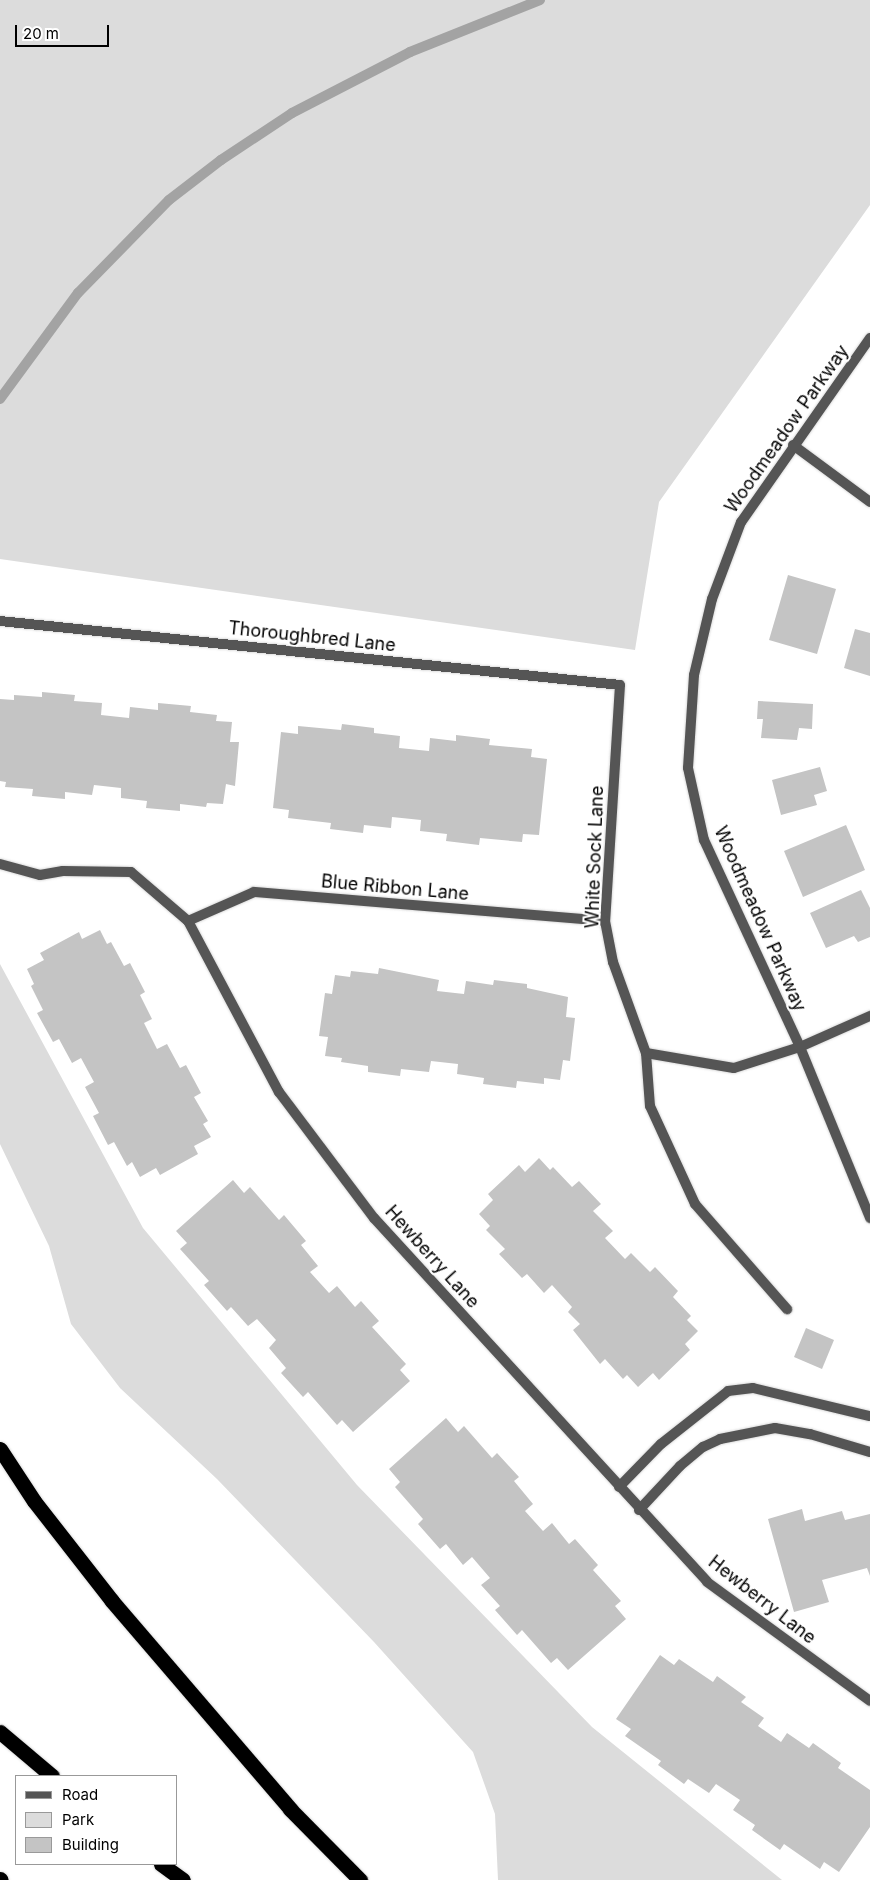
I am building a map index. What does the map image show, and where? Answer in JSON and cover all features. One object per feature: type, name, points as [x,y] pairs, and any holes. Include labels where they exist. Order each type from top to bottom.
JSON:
[{"type":"highway","points":[[0,1449],[34,1501],[112,1601],[290,1809],[360,1880]]},
{"type":"highway","points":[[0,1732],[51,1775]]},
{"type":"highway","points":[[162,1865],[182,1880]]},
{"type":"street","name":"Woodmeadow Parkway","points":[[870,338],[793,445],[741,522],[712,600],[694,675],[688,768],[704,840],[800,1047],[870,1218]]},
{"type":"street","points":[[793,445],[870,502]]},
{"type":"street","name":"Thoroughbred Lane","points":[[0,621],[620,685]]},
{"type":"street","name":"White Sock Lane","points":[[620,685],[605,921],[613,962],[646,1052],[650,1106],[694,1204],[787,1308]]},
{"type":"street","name":"Hewberry Lane","points":[[0,864],[40,874],[63,871],[131,872],[188,921],[279,1092],[374,1218],[639,1510],[707,1582],[870,1701]]},
{"type":"street","name":"Blue Ribbon Lane","points":[[188,921],[254,892],[605,921]]},
{"type":"street","points":[[646,1052],[734,1068],[800,1047],[870,1016]]},
{"type":"street","points":[[619,1487],[660,1444],[728,1390],[753,1388],[870,1416]]},
{"type":"street","points":[[639,1510],[680,1466],[703,1447],[720,1439],[775,1428],[810,1434],[870,1452]]},
{"type":"green space","points":[[0,0],[870,0],[870,205],[659,502],[635,650],[0,559]]},
{"type":"green space","points":[[0,964],[143,1228],[357,1485],[592,1727],[782,1880],[498,1880],[495,1814],[473,1752],[374,1642],[217,1479],[120,1388],[71,1324],[49,1246],[0,1144]]},
{"type":"building","points":[[788,575],[836,589],[817,654],[769,640]]},
{"type":"building","points":[[855,629],[870,633],[870,676],[844,668]]},
{"type":"building","points":[[42,692],[75,695],[74,701],[102,703],[101,715],[129,718],[130,707],[158,710],[158,703],[191,706],[190,712],[217,715],[216,721],[232,722],[230,742],[239,742],[235,786],[226,784],[223,804],[207,803],[206,807],[180,804],[180,811],[146,808],[147,801],[121,798],[121,788],[94,785],[92,795],[65,792],[65,799],[32,796],[33,789],[5,787],[6,782],[0,781],[0,699],[14,700],[14,695],[42,697]]},
{"type":"building","points":[[758,701],[813,704],[812,729],[799,728],[797,740],[761,738],[763,719],[757,719]]},
{"type":"building","points":[[342,724],[374,728],[374,733],[400,736],[399,748],[429,751],[430,738],[456,741],[456,735],[490,739],[489,745],[532,749],[531,757],[547,759],[539,835],[523,834],[522,842],[480,838],[479,845],[446,841],[447,834],[420,831],[421,820],[392,817],[391,828],[364,825],[363,833],[330,829],[331,823],[288,818],[289,810],[273,808],[281,732],[298,734],[298,726],[341,730]]},
{"type":"building","points":[[820,767],[827,791],[814,795],[817,805],[781,815],[772,780]]},
{"type":"building","points":[[846,825],[865,870],[803,897],[784,851]]},
{"type":"building","points":[[861,890],[870,908],[870,937],[858,942],[854,936],[826,948],[810,913]]},
{"type":"building","points":[[100,930],[107,944],[111,942],[124,966],[130,963],[145,992],[140,995],[152,1019],[144,1023],[157,1049],[167,1044],[180,1068],[186,1065],[201,1093],[194,1097],[208,1121],[203,1124],[211,1137],[194,1146],[198,1154],[160,1175],[156,1168],[140,1177],[132,1162],[127,1166],[114,1142],[108,1145],[93,1116],[99,1113],[85,1087],[94,1082],[81,1058],[72,1063],[59,1039],[53,1042],[37,1013],[43,1010],[31,986],[34,984],[27,969],[44,960],[40,953],[79,932],[82,939]]},
{"type":"building","points":[[379,968],[439,980],[437,991],[464,994],[466,981],[493,985],[494,980],[527,984],[527,988],[568,997],[566,1017],[575,1018],[570,1061],[563,1060],[560,1080],[544,1078],[544,1084],[517,1081],[516,1088],[483,1084],[484,1078],[457,1074],[458,1064],[431,1061],[429,1072],[401,1069],[400,1076],[368,1072],[368,1066],[341,1062],[342,1058],[325,1056],[328,1037],[319,1036],[325,993],[332,994],[335,975],[350,977],[351,971],[378,974]]},
{"type":"building","points":[[539,1158],[550,1170],[553,1167],[572,1187],[579,1181],[601,1204],[593,1211],[613,1231],[605,1238],[625,1259],[631,1253],[650,1272],[655,1267],[678,1291],[673,1297],[691,1316],[687,1320],[698,1331],[685,1344],[690,1350],[659,1380],[653,1373],[638,1387],[627,1375],[623,1379],[605,1359],[600,1364],[573,1330],[580,1324],[568,1312],[572,1307],[552,1285],[544,1293],[527,1274],[522,1278],[499,1254],[505,1249],[486,1230],[490,1226],[479,1214],[493,1200],[488,1194],[519,1165],[525,1172]]},
{"type":"building","points":[[233,1180],[244,1193],[250,1187],[279,1220],[284,1215],[306,1241],[301,1245],[318,1266],[310,1272],[329,1293],[337,1286],[355,1307],[361,1301],[379,1321],[372,1327],[406,1364],[400,1370],[410,1381],[353,1432],[342,1420],[337,1425],[308,1392],[303,1397],[281,1373],[286,1368],[269,1348],[276,1340],[257,1319],[248,1326],[231,1307],[227,1311],[204,1285],[209,1281],[180,1249],[187,1243],[176,1231]]},
{"type":"building","points":[[806,1328],[834,1340],[822,1369],[794,1357]]},
{"type":"building","points":[[446,1418],[458,1432],[464,1426],[492,1458],[497,1453],[519,1477],[514,1481],[533,1504],[525,1511],[543,1531],[552,1523],[569,1544],[575,1539],[598,1565],[593,1570],[621,1601],[615,1606],[626,1619],[568,1670],[557,1658],[551,1663],[522,1630],[517,1635],[495,1610],[500,1606],[481,1585],[490,1578],[472,1557],[463,1565],[446,1544],[440,1549],[418,1524],[423,1519],[395,1487],[400,1482],[389,1469]]},
{"type":"building","points":[[802,1509],[805,1521],[842,1511],[845,1520],[870,1514],[870,1576],[867,1568],[822,1580],[829,1602],[794,1612],[768,1519]]},
{"type":"building","points":[[660,1655],[674,1665],[679,1659],[713,1682],[717,1676],[746,1697],[741,1702],[764,1718],[758,1726],[781,1742],[787,1733],[809,1748],[813,1743],[841,1763],[838,1768],[870,1790],[870,1827],[839,1872],[824,1862],[820,1869],[784,1844],[780,1850],[752,1830],[755,1825],[733,1810],[740,1800],[716,1784],[709,1793],[688,1779],[684,1784],[658,1765],[661,1761],[625,1736],[631,1729],[616,1719]]},
{"type":"waterway","points":[[0,399],[78,293],[169,200],[221,160],[292,113],[410,52],[540,0]]}]
